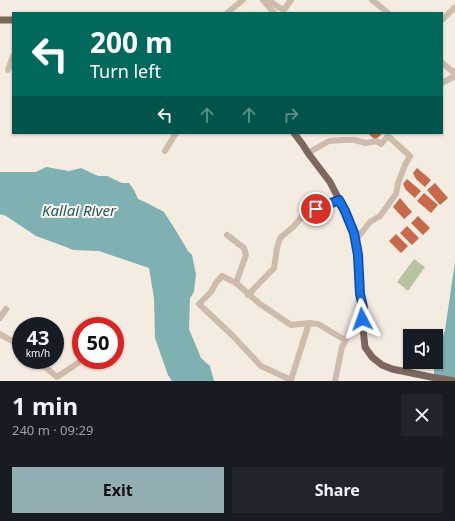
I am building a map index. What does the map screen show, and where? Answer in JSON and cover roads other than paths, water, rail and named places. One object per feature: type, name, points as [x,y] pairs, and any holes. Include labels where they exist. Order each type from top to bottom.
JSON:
[{"type":"main road","points":[[0,20],[12,20]]},
{"type":"main road","points":[[295,134],[327,178],[345,211],[354,233],[358,255],[360,294],[363,307],[362,319],[366,347],[372,357],[387,367],[412,374],[455,381]]},
{"type":"street","points":[[228,12],[243,0]]},
{"type":"street","points":[[263,0],[273,12]]},
{"type":"street","points":[[269,0],[284,10],[291,0]]},
{"type":"street","points":[[372,0],[387,12]]},
{"type":"street","points":[[443,19],[455,7]]},
{"type":"street","points":[[8,70],[12,59]]},
{"type":"street","points":[[443,64],[455,73]]},
{"type":"street","points":[[443,82],[455,76]]},
{"type":"street","points":[[165,151],[175,134]]},
{"type":"street","points":[[308,153],[328,141],[354,140],[366,143],[377,141],[381,144],[388,134],[410,156],[398,183],[396,194],[380,216],[370,222],[355,241]]},
{"type":"street","points":[[248,295],[274,268],[280,238],[293,227],[304,214],[339,200]]},
{"type":"street","points":[[227,235],[244,248],[246,255],[236,283]]},
{"type":"street","points":[[309,323],[291,380],[261,366],[233,336],[199,304],[211,292],[222,276],[236,283],[248,295],[291,325],[309,323],[318,324],[345,340]]},
{"type":"street","points":[[335,381],[342,347],[363,307]]},
{"type":"street","points":[[0,318],[6,309]]},
{"type":"street","points":[[0,334],[12,341]]},
{"type":"street","points":[[46,369],[56,379],[72,367]]},
{"type":"water","name":"Kallai River","points":[[46,167],[69,171],[81,168],[98,176],[107,176],[122,183],[129,183],[138,199],[164,212],[192,255],[196,274],[194,292],[190,298],[189,329],[201,358],[210,366],[214,381],[172,381],[168,375],[155,338],[154,298],[149,268],[99,251],[73,250],[36,236],[6,216],[0,214],[0,172],[36,172]]},
{"type":"water","points":[[455,262],[455,381],[434,381],[434,369],[443,369],[443,337]]}]
